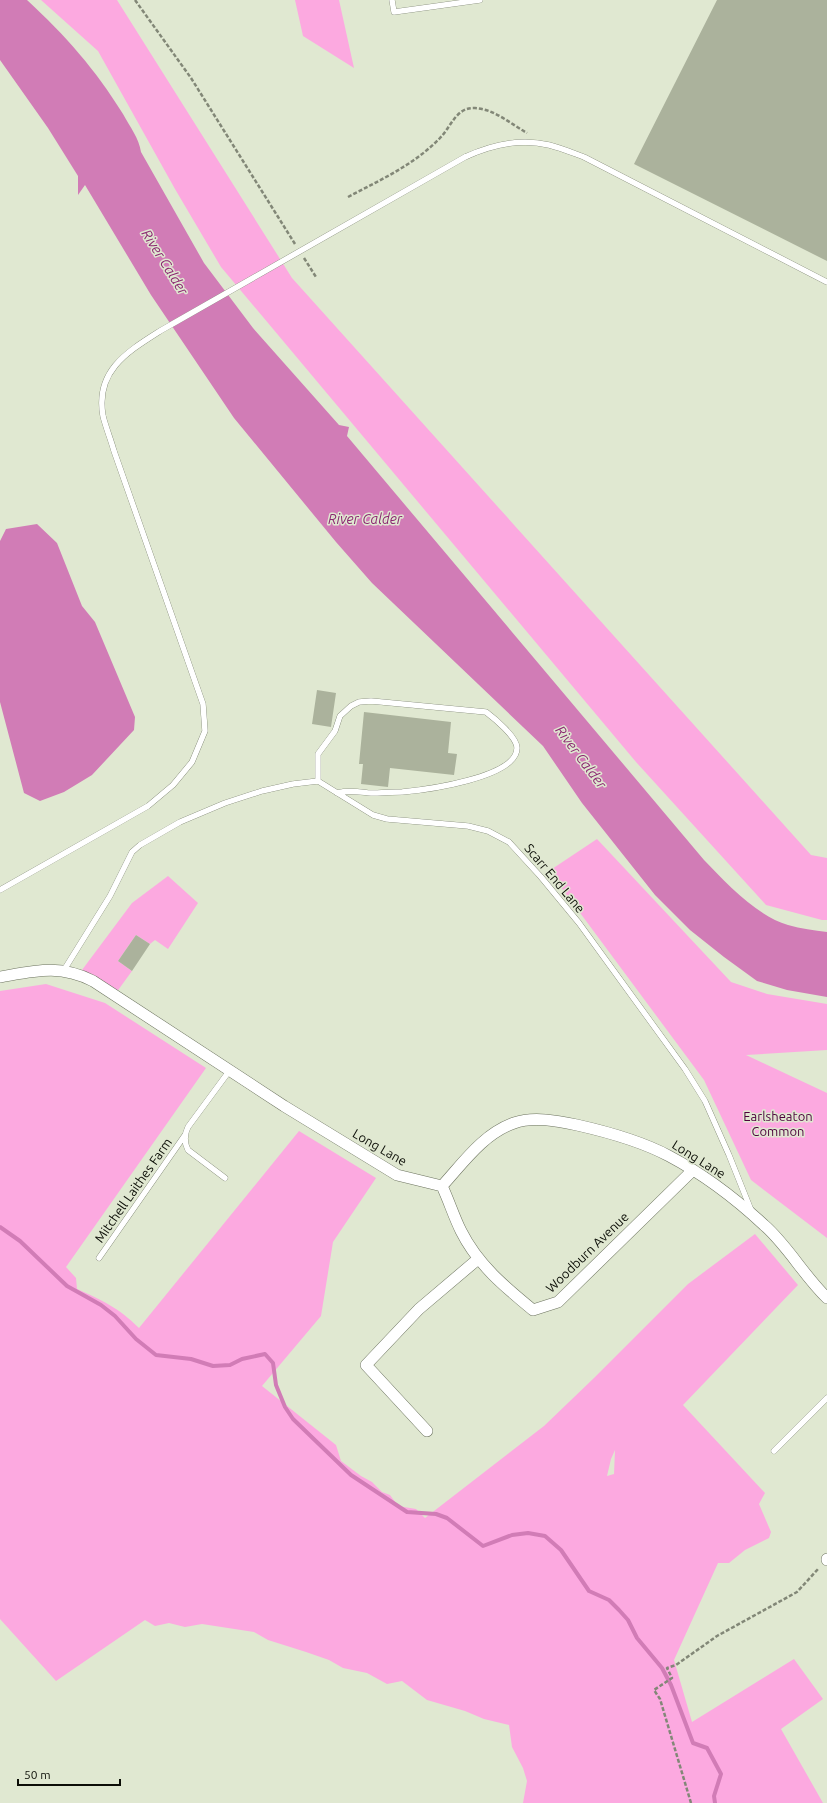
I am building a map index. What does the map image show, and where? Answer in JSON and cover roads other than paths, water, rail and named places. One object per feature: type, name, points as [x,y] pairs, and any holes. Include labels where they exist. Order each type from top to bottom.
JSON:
[{"type":"street","name":"Long Lane","points":[[0,977],[42,970],[64,970],[77,973],[93,981],[284,1106],[397,1175],[442,1186],[488,1138],[514,1123],[536,1120],[566,1123],[603,1131],[668,1155],[716,1185],[766,1226],[827,1298]]},
{"type":"street","name":"Woodburn Avenue","points":[[442,1186],[451,1204],[461,1231],[478,1259],[498,1281],[533,1310],[558,1302],[693,1170]]},
{"type":"street","points":[[427,1431],[366,1365],[419,1309],[478,1259]]},
{"type":"lane","points":[[392,0],[394,12],[480,0]]},
{"type":"lane","points":[[0,890],[148,806],[173,785],[192,762],[205,731],[203,704],[114,451],[103,415],[102,392],[108,375],[119,360],[135,346],[465,157],[484,148],[518,142],[548,145],[584,157],[827,282]]},
{"type":"lane","points":[[64,970],[110,896],[132,852],[155,836],[225,803],[262,791],[293,784],[318,781],[318,754],[334,731],[340,716],[351,706],[359,702],[371,701],[486,712],[495,718],[508,732],[515,741],[517,747],[516,753],[504,766],[488,775],[456,783],[403,792],[372,793],[349,790],[338,793]]},
{"type":"lane","name":"Scarr End Lane","points":[[318,781],[373,815],[387,819],[468,826],[488,831],[509,842],[526,859],[579,923],[685,1070],[705,1101],[729,1155],[752,1214]]},
{"type":"lane","name":"Mitchell Laithes Farm","points":[[99,1258],[185,1135],[188,1126],[230,1070]]},
{"type":"lane","name":"Mitchell Laithes Farm","points":[[185,1135],[185,1144],[188,1150],[224,1178]]},
{"type":"lane","points":[[774,1451],[827,1398]]},
{"type":"water","name":"River Calder","points":[[0,0],[27,0],[55,27],[91,68],[123,114],[136,137],[141,152],[204,263],[253,328],[339,425],[349,427],[347,436],[704,860],[743,898],[776,921],[788,925],[827,932],[827,997],[787,990],[757,981],[690,930],[655,895],[582,803],[543,746],[372,583],[336,542],[234,418],[151,295],[85,185],[78,195],[78,176],[48,128],[0,60]]},
{"type":"water","points":[[37,524],[57,543],[82,606],[95,622],[135,717],[134,730],[92,775],[64,792],[40,801],[24,793],[0,702],[0,541],[6,529]]},
{"type":"waterway","points":[[0,1227],[20,1241],[67,1286],[101,1305],[115,1316],[136,1339],[156,1355],[191,1359],[213,1366],[230,1365],[242,1359],[265,1354],[273,1363],[276,1385],[285,1407],[293,1419],[351,1475],[407,1512],[436,1514],[447,1518],[483,1546],[512,1535],[528,1533],[545,1536],[561,1550],[589,1591],[609,1600],[628,1620],[637,1638],[662,1668],[671,1685],[693,1743],[707,1748],[721,1774],[714,1796],[715,1803]]},
{"type":"park label","name":"Earlsheaton Common","points":[[778,1124]]}]
